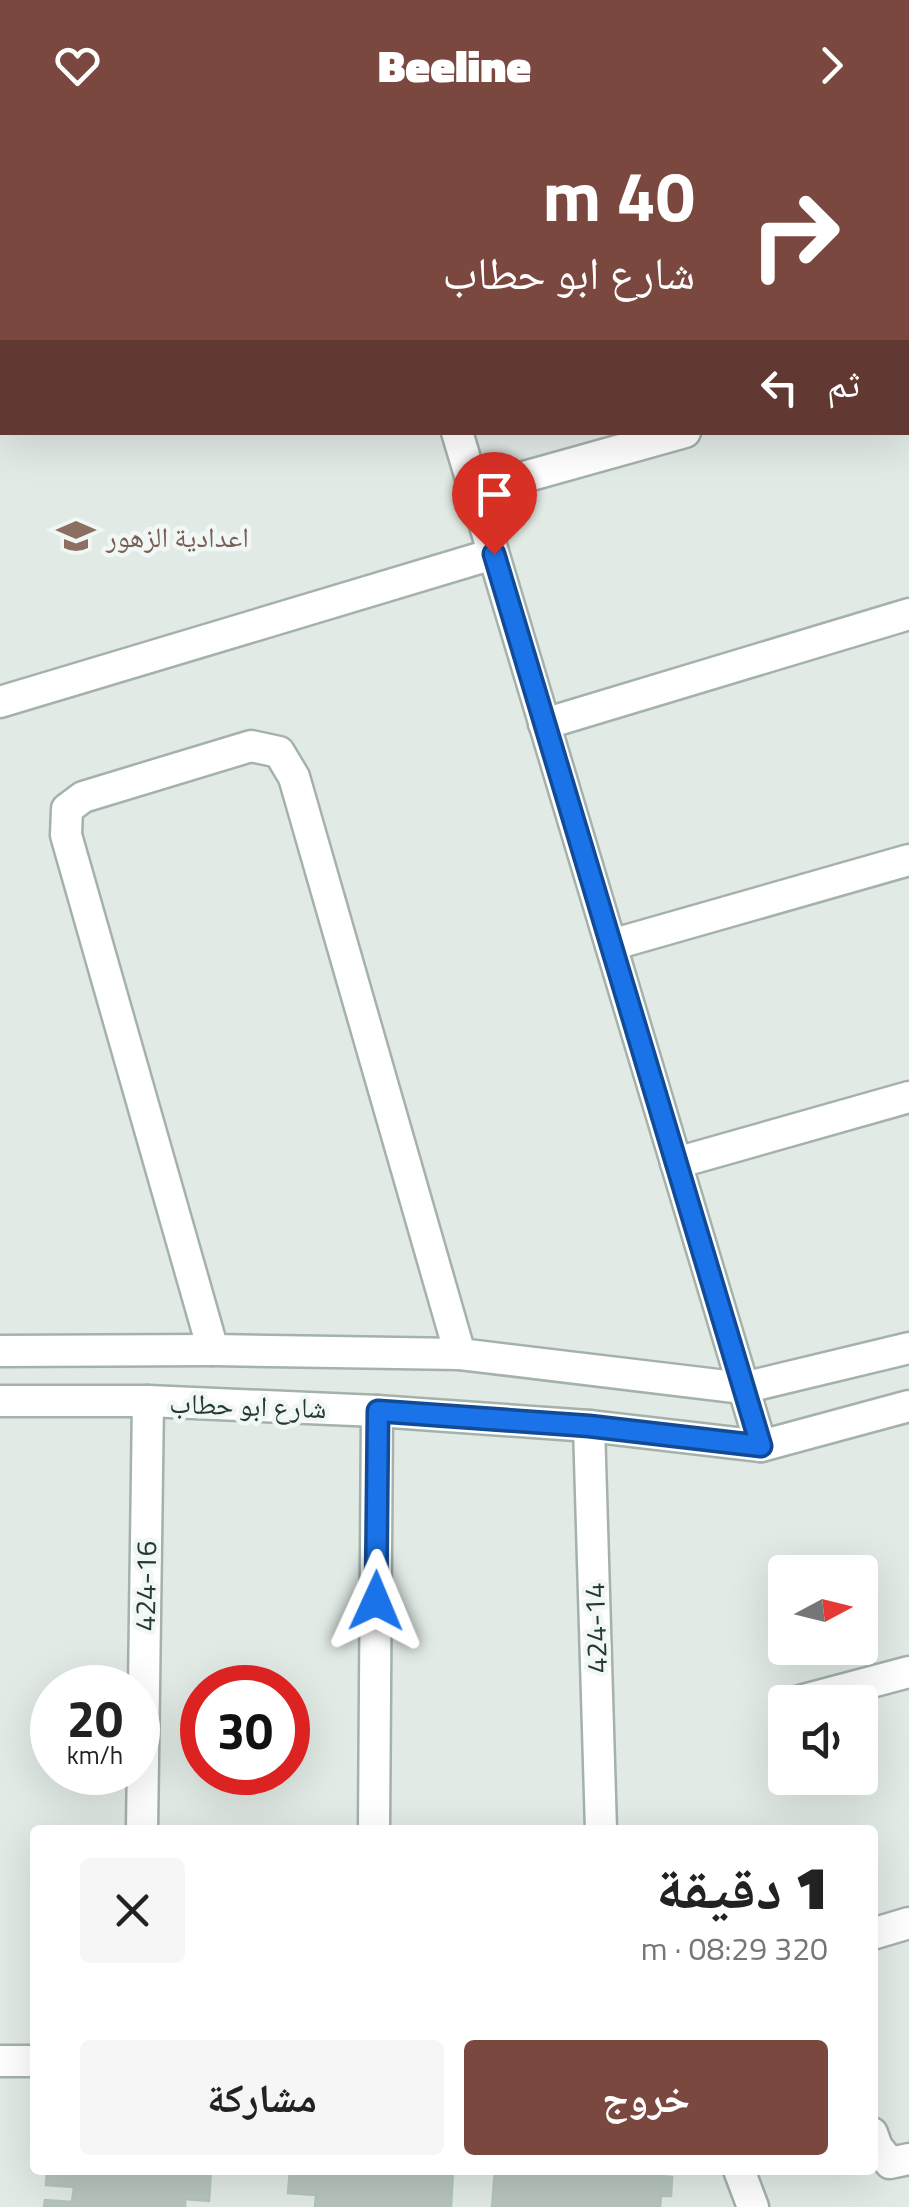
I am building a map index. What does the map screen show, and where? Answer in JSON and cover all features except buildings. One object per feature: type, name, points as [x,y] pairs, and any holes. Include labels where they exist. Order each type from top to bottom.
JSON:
[{"type":"street","points":[[458,435],[761,1446]]},
{"type":"street","points":[[474,492],[674,435]]},
{"type":"street","points":[[0,702],[494,554]]},
{"type":"street","points":[[544,724],[909,614]]},
{"type":"street","points":[[213,1350],[66,836],[67,809],[83,797],[251,746],[279,752],[294,777],[460,1354]]},
{"type":"street","points":[[611,945],[909,860]]},
{"type":"street","points":[[676,1163],[909,1097]]},
{"type":"street","name":"شارع ابو حطاب","points":[[0,1351],[460,1354],[743,1388],[909,1348]]},
{"type":"street","name":"شارع ابو حطاب","points":[[0,1401],[148,1401],[378,1411],[589,1426],[761,1446],[909,1406]]},
{"type":"street","name":"424-16","points":[[142,1825],[148,1401]]},
{"type":"street","points":[[374,1825],[378,1411]]},
{"type":"street","name":"424-14","points":[[589,1426],[601,1825]]},
{"type":"street","points":[[860,1685],[909,1672]]},
{"type":"street","points":[[878,1932],[909,1923]]},
{"type":"street","points":[[0,2061],[30,2061]]},
{"type":"street","points":[[878,2148],[890,2163],[909,2159]]},
{"type":"street","points":[[741,2175],[753,2207]]},
{"type":"place","name":"اعدادية الزهور","points":[[76,536]]},
{"type":"route","points":[[376,1601],[378,1411],[589,1426],[761,1446],[494,554]]}]
